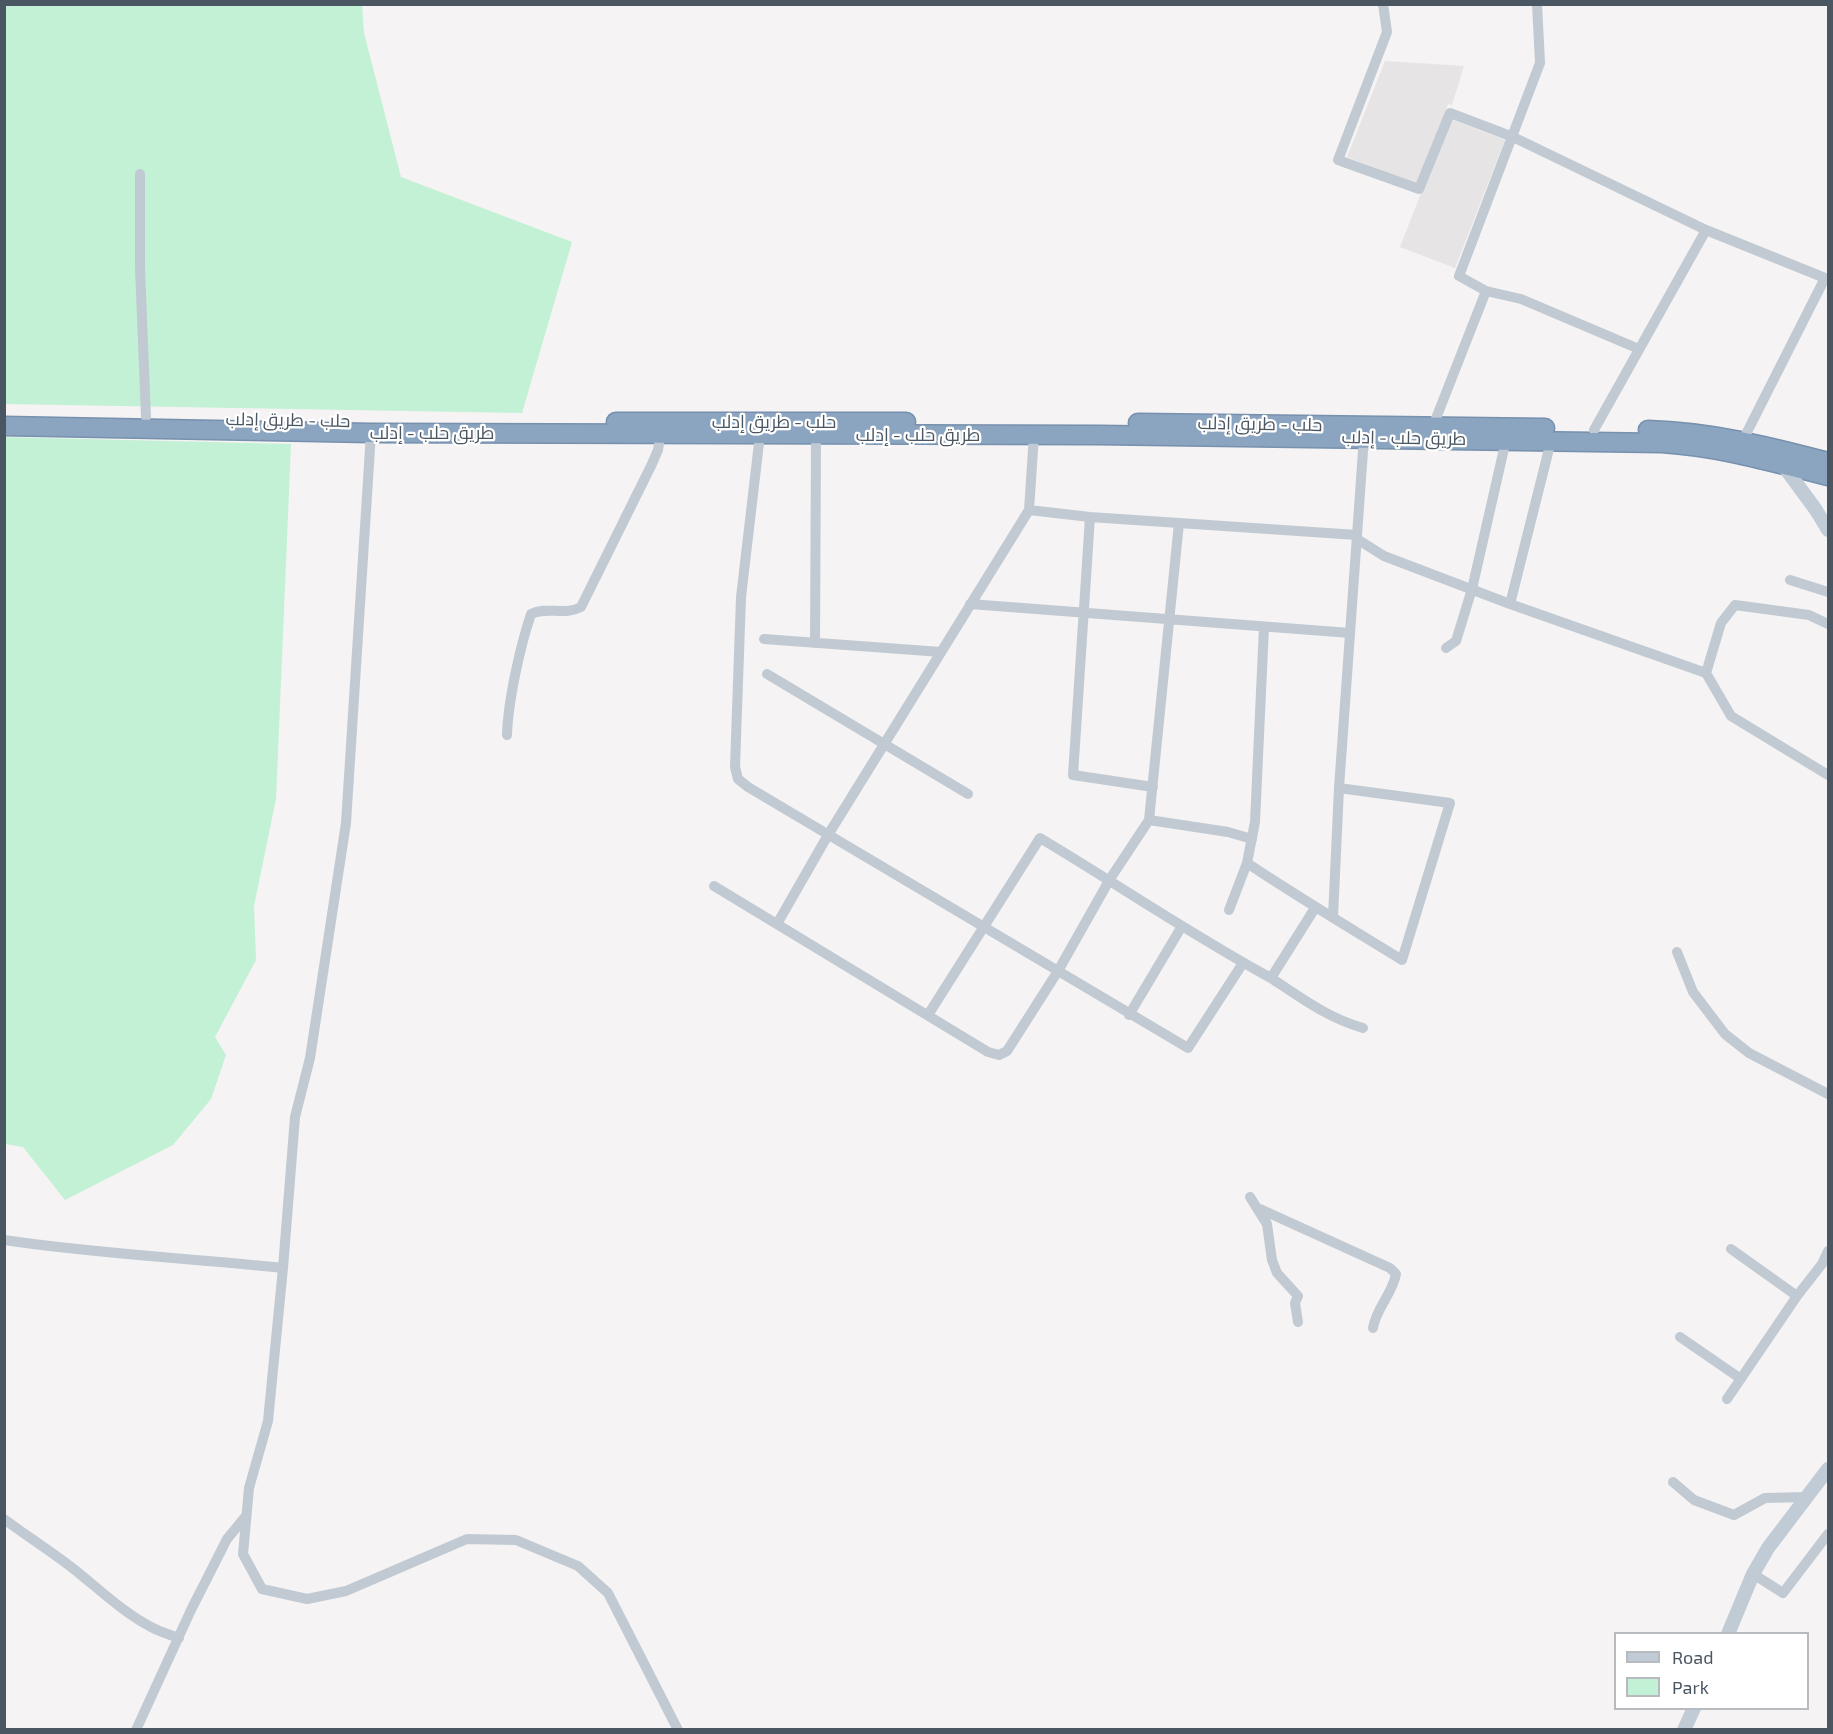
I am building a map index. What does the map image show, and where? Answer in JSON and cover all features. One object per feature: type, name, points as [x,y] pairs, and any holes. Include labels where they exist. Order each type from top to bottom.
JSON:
[{"type":"highway","name":"حلب - طريق إدلب","points":[[4,414],[146,417],[372,427]]},
{"type":"highway","name":"حلب - طريق إدلب","points":[[1034,430],[1205,423],[1677,431],[1743,440],[1828,462]]},
{"type":"highway","name":"طريق حلب - إدلب","points":[[4,426],[1034,430],[1662,443],[1735,452],[1828,476]]},
{"type":"street","points":[[1383,4],[1387,32],[1338,160],[1419,189],[1450,113],[1513,137],[1706,230],[1827,279],[1743,440]]},
{"type":"street","points":[[1537,4],[1540,63],[1459,276],[1486,291],[1521,299],[1639,349]]},
{"type":"street","points":[[140,174],[140,269],[146,417]]},
{"type":"street","points":[[1594,429],[1706,230]]},
{"type":"street","points":[[1434,426],[1486,291]]},
{"type":"street","points":[[372,427],[346,823],[310,1058],[295,1117],[268,1421],[249,1488],[243,1554],[262,1589],[307,1599],[346,1590],[467,1539],[516,1540],[578,1566],[608,1593],[678,1730]]},
{"type":"street","points":[[507,735],[507,718],[531,614],[539,610],[573,612],[581,607],[651,466],[658,450],[660,428]]},
{"type":"street","points":[[777,924],[828,834],[1029,510],[1034,430]]},
{"type":"street","points":[[1333,917],[1339,788],[1364,437]]},
{"type":"street","points":[[1446,648],[1456,641],[1472,589],[1506,440]]},
{"type":"street","points":[[1510,604],[1551,441]]},
{"type":"street","points":[[759,442],[741,597],[735,767],[738,779],[747,787],[1188,1048],[1243,963]]},
{"type":"street","points":[[815,643],[816,442]]},
{"type":"street","points":[[1783,465],[1828,530]]},
{"type":"street","points":[[1029,510],[1090,517],[1357,537],[1384,556],[1510,604],[1706,673],[1731,716],[1828,775]]},
{"type":"street","points":[[1090,517],[1073,775],[1153,787]]},
{"type":"street","points":[[714,886],[988,1052],[999,1055],[1007,1051],[1058,971],[1110,879],[1149,820],[1179,524]]},
{"type":"street","points":[[1790,580],[1828,592]]},
{"type":"street","points":[[970,604],[1350,633]]},
{"type":"street","points":[[1706,673],[1721,623],[1735,605],[1809,615],[1828,624]]},
{"type":"street","points":[[1229,910],[1246,863],[1255,822],[1264,627]]},
{"type":"street","points":[[764,639],[941,652]]},
{"type":"street","points":[[767,674],[968,794]]},
{"type":"street","points":[[1246,863],[1402,960],[1450,803],[1339,788]]},
{"type":"street","points":[[1149,820],[1228,832],[1252,839]]},
{"type":"street","points":[[928,1015],[1040,838],[1110,879],[1182,927],[1271,978],[1328,1016],[1363,1028]]},
{"type":"street","points":[[1271,978],[1315,908]]},
{"type":"street","points":[[1129,1015],[1182,927]]},
{"type":"street","points":[[1677,952],[1693,992],[1725,1034],[1749,1053],[1828,1095]]},
{"type":"street","points":[[1250,1197],[1268,1224],[1272,1260],[1277,1273],[1298,1296],[1295,1303],[1298,1322]]},
{"type":"street","points":[[1260,1209],[1390,1268],[1396,1274],[1395,1282],[1375,1316],[1373,1328]]},
{"type":"street","points":[[4,1240],[57,1248],[283,1268]]},
{"type":"street","points":[[1731,1249],[1797,1296]]},
{"type":"street","points":[[1727,1399],[1797,1296],[1822,1264],[1828,1251]]},
{"type":"street","points":[[1680,1337],[1741,1379]]},
{"type":"street","points":[[1729,1632],[1768,1548],[1828,1469]]},
{"type":"street","points":[[1673,1482],[1694,1500],[1734,1515],[1765,1498],[1807,1497]]},
{"type":"street","points":[[136,1730],[190,1610],[227,1539],[246,1516]]},
{"type":"street","points":[[4,1519],[34,1539],[40,1547],[65,1563],[136,1618],[154,1629],[179,1638]]},
{"type":"street","points":[[1754,1574],[1783,1593],[1828,1534]]},
{"type":"street","points":[[1684,1730],[1693,1710]]},
{"type":"shaded area","points":[[1385,61],[1464,66],[1452,105],[1448,104],[1421,181],[1416,184],[1347,157]]},
{"type":"shaded area","points":[[1450,119],[1505,140],[1455,268],[1400,247]]},
{"type":"green space","points":[[5,5],[362,5],[364,33],[401,177],[572,242],[522,413],[5,404]]},
{"type":"green space","points":[[4,437],[291,444],[276,799],[254,906],[256,960],[215,1037],[226,1055],[211,1099],[173,1145],[65,1200],[23,1147],[5,1144]]}]
